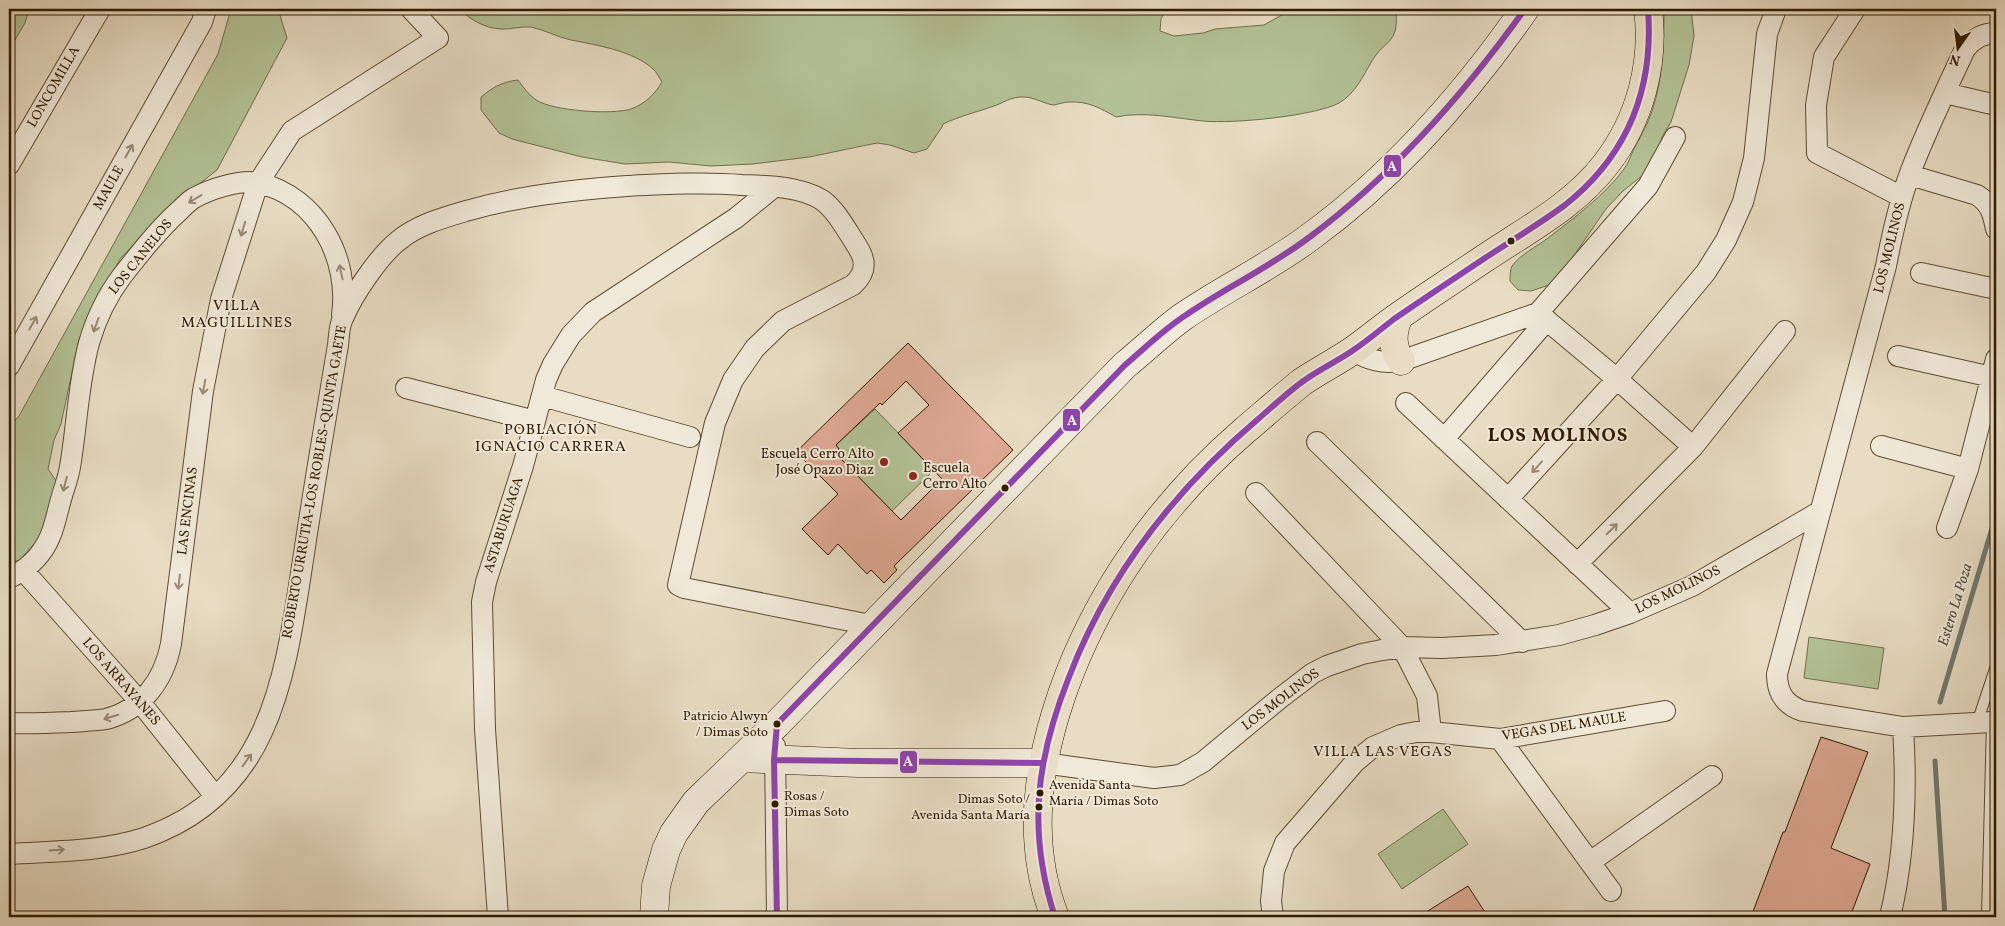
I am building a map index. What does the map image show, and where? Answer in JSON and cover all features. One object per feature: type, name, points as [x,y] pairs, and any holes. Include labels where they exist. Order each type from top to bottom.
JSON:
[{"type":"main road","points":[[1055,917],[1044,883],[1037,836],[1037,811],[1043,764],[1058,706],[1082,643],[1119,574],[1165,511],[1191,482],[1242,433],[1304,381],[1558,210],[1592,180],[1607,163],[1630,125],[1644,83],[1650,40],[1648,9]]},
{"type":"main road","points":[[1399,316],[1393,332],[1393,341],[1401,361]]},
{"type":"street","name":"LONCOMILLA","points":[[9,165],[100,9]]},
{"type":"street","name":"MAULE","points":[[9,366],[202,22],[206,9]]},
{"type":"street","points":[[342,320],[344,303],[341,270],[329,239],[309,212],[271,187],[258,182],[292,131],[438,38],[411,9]]},
{"type":"street","points":[[654,917],[656,886],[660,868],[674,833],[696,802],[777,724],[1126,364],[1184,316],[1279,259],[1303,242],[1372,186],[1407,153],[1452,105],[1499,46],[1525,9]]},
{"type":"street","points":[[1508,499],[1617,379],[1717,257],[1743,202],[1754,158],[1767,34],[1776,9]]},
{"type":"street","points":[[1855,9],[1824,57],[1816,105],[1817,153],[1902,197]]},
{"type":"street","name":"LOS MOLINOS","points":[[1043,764],[1154,778],[1180,775],[1203,762],[1279,699],[1313,674],[1335,663],[1362,654],[1402,647],[1468,648],[1522,642],[1595,625],[1630,613],[1692,586],[1819,512],[1883,276],[1902,197],[1910,175],[1965,49],[1970,43],[1983,35],[1996,33]]},
{"type":"street","points":[[1945,93],[1996,105]]},
{"type":"street","points":[[1444,439],[1648,186],[1675,136]]},
{"type":"street","points":[[1910,175],[1977,195],[1984,199],[1992,210],[1996,229]]},
{"type":"street","name":"LOS CANELOS","points":[[16,574],[40,554],[52,534],[70,468],[78,405],[89,344],[102,310],[111,293],[121,277],[165,224],[193,198],[228,184],[258,182]]},
{"type":"street","name":"LAS ENCINAS","points":[[9,724],[58,723],[104,719],[116,716],[140,702],[159,680],[168,657],[203,391],[221,299],[258,182]]},
{"type":"street","name":"ROBERTO URRUTIA-LOS ROBLES-QUINTA GAETE","points":[[9,854],[104,847],[124,843],[169,827],[215,796],[240,770],[260,739],[274,706],[293,624],[342,320],[371,271],[387,251],[408,233],[440,218],[491,204],[568,190],[698,182],[774,187],[802,192],[822,200],[837,215],[859,248],[864,262],[861,276],[853,285],[783,322],[755,348],[733,380],[715,423],[678,585],[684,588],[871,626]]},
{"type":"street","name":"ASTABURUAGA","points":[[498,917],[485,729],[482,602],[486,582],[550,372],[561,349],[581,323],[593,312],[736,218],[774,187]]},
{"type":"street","points":[[1921,273],[1996,289]]},
{"type":"street","points":[[1543,317],[1617,379],[1693,447]]},
{"type":"street","points":[[1352,350],[1379,362],[1401,361],[1543,317]]},
{"type":"street","points":[[1578,564],[1693,447],[1785,331]]},
{"type":"street","points":[[1898,356],[1994,368],[1968,469],[1947,528]]},
{"type":"street","points":[[406,388],[535,421]]},
{"type":"street","points":[[542,396],[690,437]]},
{"type":"street","points":[[1406,403],[1630,613]]},
{"type":"street","points":[[1317,442],[1522,642]]},
{"type":"street","points":[[1881,446],[1968,469]]},
{"type":"street","points":[[1256,493],[1402,647],[1427,696],[1431,732]]},
{"type":"street","points":[[1819,512],[1778,666],[1777,683],[1779,691],[1789,705],[1803,711],[1903,727],[1988,722]]},
{"type":"street","name":"LOS ARRAYANES","points":[[16,574],[140,702],[215,796]]},
{"type":"street","name":"VEGAS DEL MAULE","points":[[1273,917],[1271,901],[1274,871],[1285,842],[1346,771],[1364,754],[1387,740],[1401,735],[1431,732],[1500,739],[1665,711]]},
{"type":"street","points":[[777,724],[774,760],[777,917]]},
{"type":"street","points":[[1890,917],[1898,876],[1905,806],[1903,727]]},
{"type":"street","points":[[1500,739],[1611,891]]},
{"type":"street","points":[[742,758],[1043,764]]},
{"type":"street","points":[[1590,862],[1712,776]]},
{"type":"lane","points":[[1987,917],[1988,722],[1996,666]]},
{"type":"green space","points":[[9,9],[29,9],[25,23],[9,50]]},
{"type":"green space","points":[[231,9],[278,9],[287,38],[217,170],[166,210],[120,259],[79,339],[61,424],[54,440],[48,469],[57,482],[42,535],[19,561],[9,561],[9,427],[19,416],[218,54]]},
{"type":"green space","points":[[460,9],[1166,9],[1161,19],[1160,31],[1174,36],[1203,33],[1215,29],[1264,25],[1289,11],[1297,9],[1392,9],[1396,13],[1396,23],[1395,31],[1390,41],[1377,54],[1350,95],[1339,103],[1311,112],[1273,118],[1216,122],[1149,115],[1116,117],[1088,104],[1067,102],[1054,105],[1028,97],[1019,97],[943,124],[927,149],[914,153],[877,143],[809,157],[753,164],[711,166],[669,162],[625,164],[582,157],[512,139],[499,133],[481,110],[481,97],[507,82],[518,80],[531,96],[544,104],[583,111],[611,112],[636,107],[649,98],[662,82],[653,69],[625,53],[566,39],[531,27],[504,29],[489,27],[473,20]]},
{"type":"green space","points":[[1664,9],[1691,9],[1694,36],[1689,65],[1671,122],[1662,137],[1658,151],[1643,175],[1623,191],[1606,209],[1555,283],[1531,291],[1518,290],[1510,281],[1512,266],[1524,254],[1589,206],[1608,188],[1628,163],[1649,120],[1656,99],[1662,60]]},
{"type":"green space","name":"Escuela Cerro Alto José Opazo Diaz","points":[[875,409],[934,470],[892,511],[835,453],[839,449],[836,445]]},
{"type":"green space","points":[[1809,637],[1884,648],[1878,689],[1804,678]]},
{"type":"green space","points":[[1443,809],[1468,844],[1402,889],[1378,854]]},
{"type":"building","name":"Escuela Cerro Alto","points":[[908,343],[1013,450],[894,566],[897,570],[884,583],[871,570],[867,574],[838,544],[828,555],[802,529],[838,494],[796,452]],"holes":[[[906,381],[929,405],[898,433],[942,479],[901,520],[835,453],[839,449],[836,445],[880,403],[882,405]]]},
{"type":"building","points":[[1821,737],[1868,752],[1831,848],[1870,864],[1850,917],[1751,917],[1783,832],[1785,832]]},
{"type":"building","points":[[1468,886],[1488,917],[1418,917]]},
{"type":"waterway","name":"Estero La Poza","points":[[1940,702],[1996,515]]},
{"type":"waterway","name":"Estero La Poza","points":[[1935,761],[1945,917]]},
{"type":"transit line","name":"A","points":[[777,917],[774,760],[777,724],[1125,365],[1178,320],[1265,267],[1311,236],[1342,212],[1400,159],[1453,102],[1525,9]]},
{"type":"transit line","name":"A","points":[[1055,917],[1046,885],[1038,825],[1043,767],[1049,737],[1069,677],[1103,604],[1124,569],[1147,536],[1199,475],[1227,447],[1291,391],[1308,378],[1358,347],[1416,304],[1555,212],[1587,185],[1621,142],[1641,93],[1649,38],[1648,9]]},
{"type":"transit line","name":"A","points":[[774,760],[1043,763]]},
{"type":"place","name":"Escuela Cerro Alto José Opazo Diaz","points":[[884,462]]},
{"type":"place","name":"Escuela Cerro Alto","points":[[913,476]]},
{"type":"place","name":"Patricio Alwyn / Dimas Soto","points":[[777,724]]},
{"type":"place","name":"Avenida Santa María / Dimas Soto","points":[[1040,793]]},
{"type":"place","name":"Rosas / Dimas Soto","points":[[775,804]]},
{"type":"place","name":"Dimas Soto / Avenida Santa María","points":[[1039,807]]},
{"type":"district","name":"VILLA MAGUILLINES","points":[[237,314]]},
{"type":"district","name":"LOS MOLINOS","points":[[1558,436]]},
{"type":"district","name":"POBLACIÓN IGNACIO CARRERA","points":[[551,438]]},
{"type":"district","name":"VILLA LAS VEGAS","points":[[1383,752]]}]
